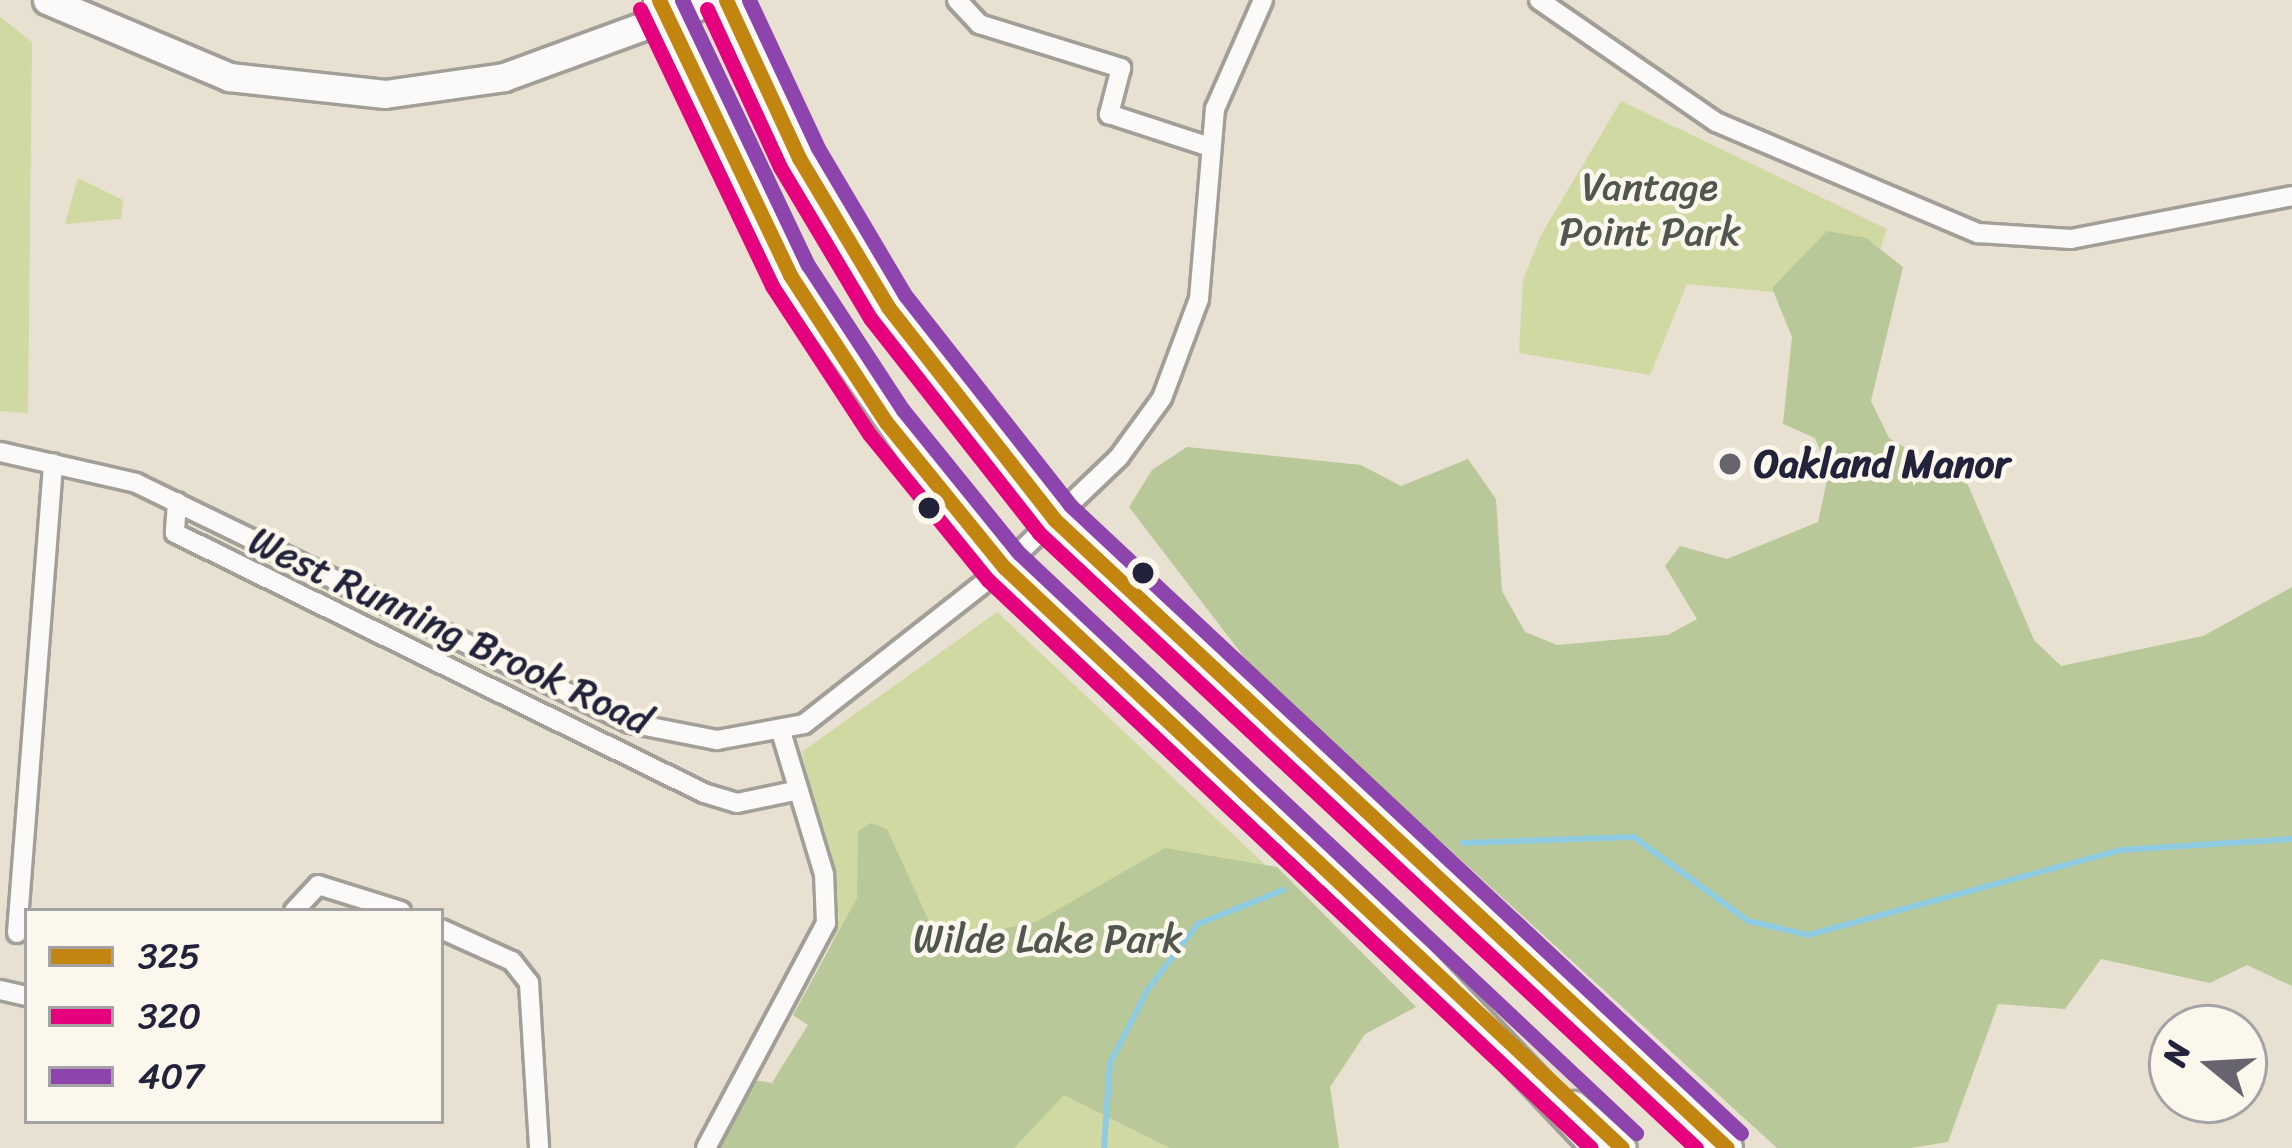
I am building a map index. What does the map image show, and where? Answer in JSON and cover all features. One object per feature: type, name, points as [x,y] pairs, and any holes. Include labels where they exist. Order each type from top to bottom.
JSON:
[{"type":"main road","points":[[47,0],[229,77],[385,94],[504,77],[662,10],[714,0]]},
{"type":"main road","points":[[726,0],[867,274],[1054,519],[1727,1148]]},
{"type":"main road","points":[[662,10],[800,292],[1004,567],[1622,1148]]},
{"type":"main road","points":[[1496,1033],[1598,1148]]},
{"type":"street","points":[[957,0],[979,23],[1121,68],[1109,114],[1210,146]]},
{"type":"street","name":"West Running Brook Road","points":[[0,452],[177,502],[630,723],[688,738],[781,732],[858,690],[1004,567],[1119,457],[1178,366],[1201,282],[1210,146],[1224,75],[1263,0]]},
{"type":"street","points":[[1539,0],[1716,122],[1978,233],[2071,239],[2292,195]]},
{"type":"street","points":[[15,935],[52,463]]},
{"type":"street","points":[[177,502],[175,532],[704,794],[736,803],[799,790]]},
{"type":"street","points":[[706,1148],[823,936],[828,894],[781,732]]},
{"type":"street","points":[[297,908],[318,885],[391,908]]},
{"type":"street","points":[[444,930],[512,961],[533,993],[539,1148]]},
{"type":"street","points":[[444,946],[471,944]]},
{"type":"green space","points":[[0,17],[32,42],[28,413],[0,411]]},
{"type":"green space","name":"Vantage Point Park","points":[[1621,101],[1887,229],[1863,300],[1687,284],[1650,375],[1519,353],[1523,280],[1541,235]]},
{"type":"green space","points":[[78,178],[123,200],[121,219],[65,224]]},
{"type":"green space","points":[[1827,231],[1866,238],[1903,267],[1871,401],[1889,438],[1968,485],[2034,640],[2061,666],[2203,636],[2292,587],[2292,986],[2247,965],[2210,983],[2101,959],[2065,1009],[1998,1004],[1948,1142],[1910,1148],[1777,1148],[1257,674],[1129,507],[1152,470],[1187,447],[1361,465],[1401,486],[1468,459],[1496,499],[1502,591],[1525,632],[1557,645],[1668,635],[1697,619],[1665,566],[1680,546],[1727,559],[1818,522],[1829,471],[1815,438],[1783,424],[1792,337],[1772,288]]},
{"type":"green space","name":"Wilde Lake Park","points":[[997,612],[1416,1007],[1365,1034],[1330,1087],[1339,1148],[716,1148],[752,1080],[772,1083],[808,1025],[793,1015],[827,964],[839,916],[802,752]]},
{"type":"green space","name":"Wilde Lake Park","points":[[871,823],[887,829],[933,930],[961,938],[1038,921],[1165,848],[1277,867],[1416,1007],[1365,1034],[1330,1087],[1339,1148],[1170,1148],[1064,1095],[1014,1148],[716,1148],[752,1080],[772,1083],[808,1025],[793,1015],[857,898],[858,831]]},
{"type":"waterway","points":[[1463,843],[1634,837],[1748,921],[1808,935],[2121,850],[2292,839]]},
{"type":"waterway","points":[[1104,1148],[1110,1063],[1148,989],[1198,924],[1283,890]]},
{"type":"transit line","name":"325","points":[[659,0],[790,275],[886,422],[1004,567],[1622,1148]]},
{"type":"transit line","name":"407","points":[[682,0],[808,265],[903,410],[1019,553],[1636,1133]]},
{"type":"transit line","name":"325","points":[[726,0],[799,158],[888,307],[1054,519],[1727,1148]]},
{"type":"transit line","name":"407","points":[[749,0],[818,148],[905,295],[1070,505],[1741,1133]]},
{"type":"transit line","name":"320","points":[[640,9],[772,286],[870,435],[988,580],[1591,1148]]},
{"type":"transit line","name":"320","points":[[707,9],[780,167],[870,318],[1039,533],[1696,1148]]},
{"type":"place","name":"Oakland Manor","points":[[1730,464]]}]
